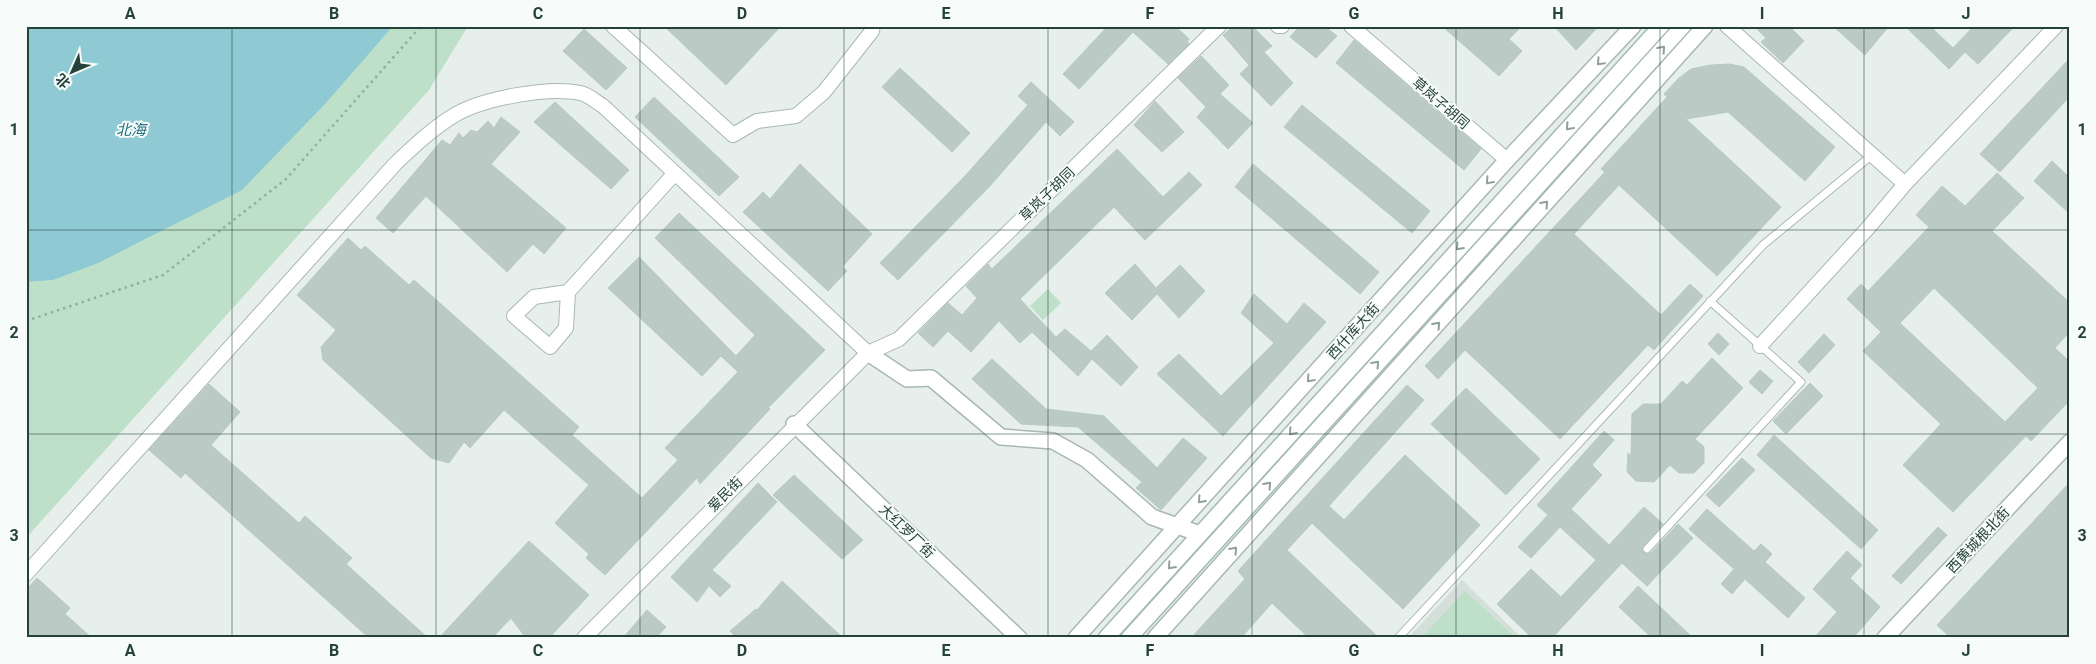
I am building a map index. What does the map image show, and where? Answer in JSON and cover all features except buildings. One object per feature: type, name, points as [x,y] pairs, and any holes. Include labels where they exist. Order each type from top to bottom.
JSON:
[{"type":"street","points":[[613,26],[733,135],[757,121],[796,116],[824,92],[872,31],[873,26]]},
{"type":"street","name":"草岚子胡同","points":[[868,353],[898,339],[1219,26]]},
{"type":"street","name":"草岚子胡同","points":[[1351,26],[1508,160]]},
{"type":"street","name":"西什库大街","points":[[1076,638],[1508,160],[1633,26]]},
{"type":"street","name":"西什库大街","points":[[1106,638],[1661,26]]},
{"type":"street","points":[[1129,638],[1683,26]]},
{"type":"street","points":[[1155,638],[1706,26]]},
{"type":"street","points":[[1727,26],[1905,184]]},
{"type":"street","points":[[1760,346],[1868,228],[1905,184],[2056,26]]},
{"type":"street","points":[[26,574],[396,163],[431,132],[454,116],[471,108],[501,100],[544,92],[582,93],[603,106],[868,353],[907,379],[931,378],[1001,437],[1053,441],[1087,460],[1152,517],[1200,534]]},
{"type":"street","points":[[568,292],[675,173]]},
{"type":"street","name":"爱民街","points":[[584,638],[794,424],[868,353]]},
{"type":"street","name":"大红罗厂街","points":[[794,424],[1019,638]]},
{"type":"street","name":"西黄城根北街","points":[[1885,638],[2070,442]]},
{"type":"lane","points":[[1398,638],[1763,245],[1872,155]]},
{"type":"lane","points":[[1647,549],[1800,382],[1710,301]]},
{"type":"path","points":[[26,321],[163,275],[286,179],[421,26]]},
{"type":"shaded area","points":[[1462,580],[1522,638],[1408,638]]},
{"type":"green space","points":[[26,26],[468,26],[429,90],[26,538]]},
{"type":"green space","points":[[1048,289],[1061,303],[1043,320],[1030,306]]},
{"type":"green space","points":[[1465,591],[1516,638],[1421,638]]},
{"type":"water","name":"北海","points":[[26,26],[393,26],[325,104],[242,190],[98,263],[53,280],[26,282]]}]
